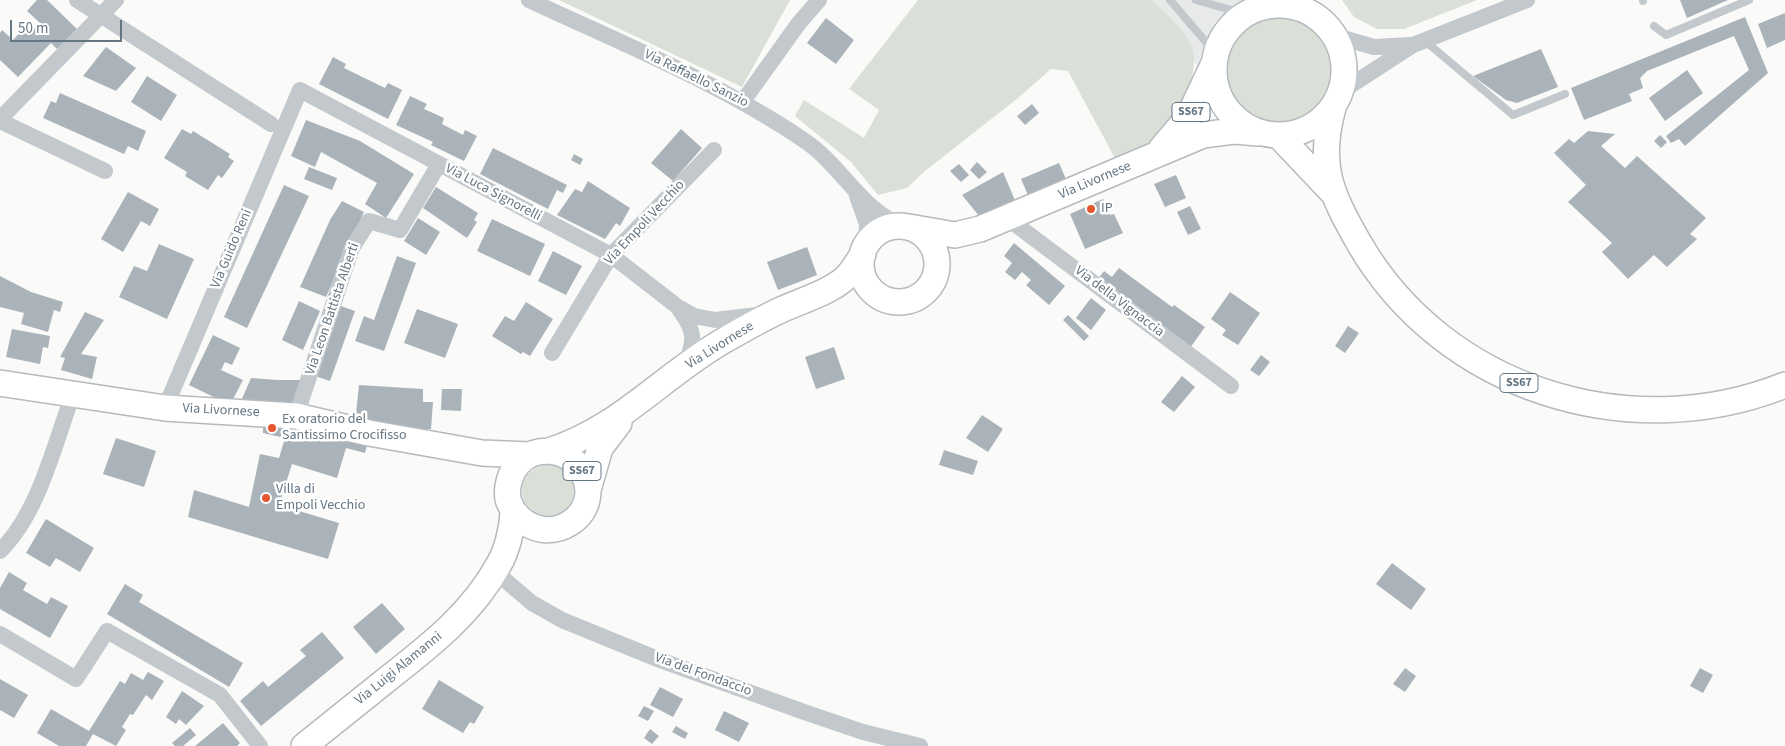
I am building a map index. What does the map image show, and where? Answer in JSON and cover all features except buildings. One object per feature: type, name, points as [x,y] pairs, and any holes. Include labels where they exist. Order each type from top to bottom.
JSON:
[{"type":"main road","points":[[1322,0],[1333,32]]},
{"type":"main road","name":"Via Livornese","points":[[1155,155],[1189,116],[1220,42],[1230,26],[1259,7],[1282,4],[1300,8],[1317,16],[1333,32]]},
{"type":"main road","name":"SS67","points":[[1333,32],[1343,53],[1345,72],[1325,145],[1326,164],[1333,193],[1366,254],[1389,287],[1429,328],[1459,351],[1516,382],[1540,392],[1588,405],[1638,410],[1701,407],[1738,400],[1785,385]]},
{"type":"main road","name":"Via Livornese","points":[[1215,57],[1215,80],[1224,104],[1242,123],[1272,134]]},
{"type":"main road","name":"Via Livornese","points":[[513,511],[508,499],[508,486],[511,474],[519,463],[539,453],[584,438],[630,410],[685,367],[722,342],[782,310],[817,294],[850,273],[873,236],[882,230],[893,227],[907,227],[955,235],[980,229],[1203,135],[1219,132],[1272,134],[1303,131],[1314,125],[1337,99]]},
{"type":"main road","name":"SS67","points":[[1272,134],[1333,193]]},
{"type":"main road","points":[[907,227],[920,232],[929,241],[936,258],[936,276]]},
{"type":"main road","name":"Via Livornese","points":[[817,294],[838,290],[857,290],[897,301],[914,299],[923,294],[961,243],[980,229]]},
{"type":"main road","points":[[865,250],[862,266],[865,279],[872,289],[882,297]]},
{"type":"main road","name":"Via Livornese","points":[[0,384],[165,408],[296,416],[465,450],[566,456],[580,467],[586,478],[588,490]]},
{"type":"main road","name":"Via Livornese","points":[[548,531],[560,529],[572,523],[580,514],[586,502],[600,448],[630,410]]},
{"type":"main road","points":[[513,511],[528,526],[548,531]]},
{"type":"main road","name":"Via Luigi Alamanni","points":[[493,580],[501,562],[513,511]]},
{"type":"main road","name":"Via Luigi Alamanni","points":[[304,746],[432,644],[466,612],[522,548],[548,531]]},
{"type":"street","points":[[77,0],[271,124]]},
{"type":"street","points":[[105,171],[0,120],[116,0]]},
{"type":"street","name":"Via Raffaello Sanzio","points":[[529,0],[743,101],[807,142],[822,154],[885,218],[907,227]]},
{"type":"street","points":[[743,101],[799,24],[820,0]]},
{"type":"street","name":"Via Livornese","points":[[1337,99],[1419,43],[1527,0]]},
{"type":"street","name":"Via Livornese","points":[[1333,32],[1374,47],[1419,43]]},
{"type":"street","name":"Via Luca Signorelli","points":[[300,90],[611,255],[678,307]]},
{"type":"street","name":"Via Guido Reni","points":[[165,408],[300,90]]},
{"type":"street","name":"Via Empoli Vecchio","points":[[552,353],[611,255],[714,150]]},
{"type":"street","name":"Via Leon Battista Alberti","points":[[296,416],[352,248],[369,221],[400,230],[439,164]]},
{"type":"street","name":"Via Raffaello Sanzio","points":[[848,182],[862,204],[867,224],[865,250]]},
{"type":"street","name":"Via della Vignaccia","points":[[1007,218],[1231,386]]},
{"type":"street","points":[[678,307],[694,316],[715,320],[748,318],[782,310]]},
{"type":"street","points":[[678,307],[694,333],[692,349],[685,367]]},
{"type":"street","points":[[0,551],[13,538],[36,496],[73,394]]},
{"type":"street","name":"Via del Fondaccio","points":[[493,580],[562,620],[660,660],[863,732],[920,746]]},
{"type":"street","points":[[0,634],[76,679],[107,631],[220,695],[260,746]]},
{"type":"lane","points":[[1170,0],[1215,57]]},
{"type":"lane","points":[[1196,0],[1259,7]]},
{"type":"lane","points":[[1654,26],[1666,35],[1749,0]]},
{"type":"lane","points":[[1419,43],[1513,115],[1565,94]]},
{"type":"shaded area","points":[[559,0],[790,0],[742,87]]},
{"type":"shaded area","points":[[918,0],[1151,0],[1176,23],[1188,39],[1193,52],[1194,67],[1190,83],[1175,113],[1154,139],[1141,150],[1116,160],[1068,71],[1051,69],[1018,98],[925,171],[907,188],[878,195],[851,162],[795,116],[804,100],[864,138],[879,110],[849,89]]},
{"type":"shaded area","points":[[1145,0],[1242,0],[1214,23],[1197,66],[1183,40]]},
{"type":"shaded area","points":[[1342,0],[1477,0],[1404,29],[1377,29],[1354,17]]},
{"type":"shaded area","points":[[1279,16],[1300,20],[1317,32],[1329,49],[1333,70],[1329,91],[1317,108],[1300,120],[1279,124],[1258,120],[1241,108],[1229,91],[1225,70],[1229,49],[1241,32],[1258,20]]},
{"type":"shaded area","points":[[548,465],[562,469],[570,477],[574,491],[570,505],[562,513],[548,517],[534,513],[526,505],[522,491],[526,477],[534,469]]},
{"type":"place","name":"IP","points":[[1091,209]]},
{"type":"place","name":"Ex oratorio del Santissimo Crocifisso","points":[[272,428]]},
{"type":"place","name":"Villa di Empoli Vecchio","points":[[266,498]]}]
